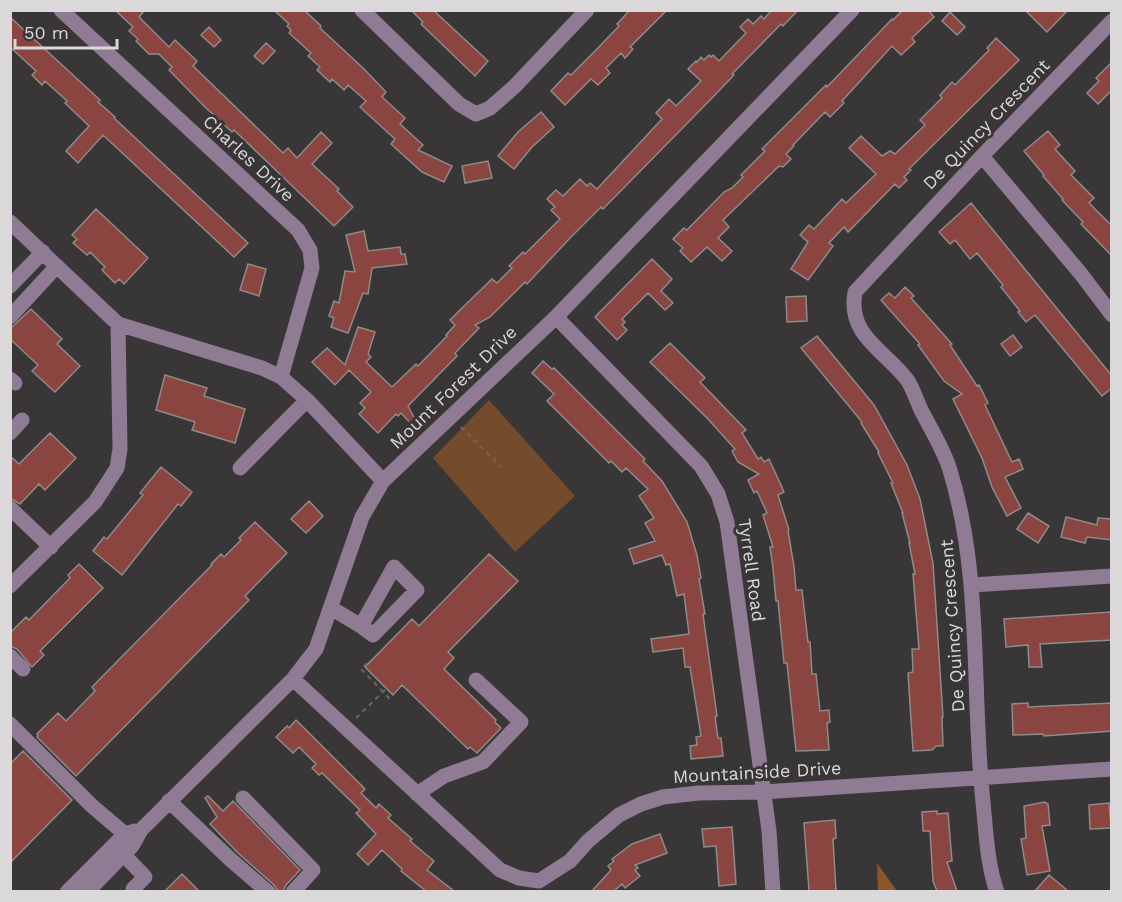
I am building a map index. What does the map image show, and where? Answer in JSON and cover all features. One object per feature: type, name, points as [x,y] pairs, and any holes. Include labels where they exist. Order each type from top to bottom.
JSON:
[{"type":"street","name":"Charles Drive","points":[[61,10],[298,230],[310,250],[312,268],[281,377]]},
{"type":"street","points":[[362,10],[459,104],[476,114],[490,108],[515,86],[587,10]]},
{"type":"street","name":"Mount Forest Drive","points":[[89,891],[132,846],[141,830],[293,679],[316,650],[362,517],[383,480],[556,317],[852,10]]},
{"type":"street","name":"De Quincy Crescent","points":[[997,891],[991,876],[981,777],[972,585],[960,506],[939,442],[908,382],[858,327],[853,306],[855,292],[981,156],[1112,21]]},
{"type":"street","points":[[981,156],[1081,274],[1112,315]]},
{"type":"street","points":[[10,222],[118,324],[262,368],[281,377],[307,400],[383,480]]},
{"type":"street","points":[[10,286],[43,252]]},
{"type":"street","points":[[10,316],[57,266]]},
{"type":"street","name":"Tyrrell Road","points":[[556,317],[701,466],[718,494],[727,522],[774,891]]},
{"type":"street","points":[[10,586],[95,502],[117,468],[120,449],[118,324]]},
{"type":"street","points":[[240,468],[307,400]]},
{"type":"street","points":[[10,433],[22,420]]},
{"type":"street","points":[[10,508],[51,547]]},
{"type":"street","points":[[972,585],[1112,576]]},
{"type":"street","points":[[331,608],[361,626]]},
{"type":"street","points":[[10,656],[22,669]]},
{"type":"street","name":"Mountainside Drive","points":[[293,679],[500,870],[519,878],[539,881],[570,861],[588,841],[619,815],[641,804],[663,797],[1112,769]]},
{"type":"street","points":[[417,794],[444,776],[483,762],[521,722],[476,680]]},
{"type":"street","points":[[10,724],[92,806],[125,834]]},
{"type":"street","points":[[243,798],[313,870],[293,891]]},
{"type":"street","points":[[169,801],[231,860],[268,891]]},
{"type":"street","points":[[67,891],[125,834],[141,830]]},
{"type":"street","points":[[123,854],[145,877],[133,891]]},
{"type":"path","points":[[451,417],[501,467]]},
{"type":"path","points":[[367,663],[361,669],[390,699]]},
{"type":"path","points":[[346,728],[387,688]]},
{"type":"shaded area","points":[[489,400],[575,496],[515,552],[433,458]]},
{"type":"shaded area","points":[[877,863],[897,891],[878,891]]},
{"type":"building","points":[[115,10],[145,10],[139,17],[169,47],[175,40],[197,61],[193,66],[283,153],[288,148],[297,158],[321,132],[332,143],[312,164],[339,189],[337,191],[353,207],[334,226],[234,130],[232,132],[205,107],[169,70],[172,67],[159,54],[149,54],[129,31],[133,27]]},
{"type":"building","points":[[274,10],[304,10],[364,69],[386,92],[382,97],[405,118],[400,124],[423,145],[418,150],[452,166],[444,182],[422,172],[391,144],[395,139],[360,107],[366,101],[348,85],[344,90],[332,79],[330,82],[317,70],[320,67],[308,56],[311,53],[289,33],[291,30],[287,26],[289,24]]},
{"type":"building","points":[[411,10],[433,10],[488,61],[475,76],[421,24],[423,22]]},
{"type":"building","points":[[630,10],[667,10],[630,47],[633,49],[625,58],[621,53],[606,68],[610,73],[598,85],[591,79],[565,105],[551,91],[568,73],[571,75],[597,49],[619,26],[617,24]]},
{"type":"building","points":[[772,10],[798,10],[783,26],[781,24],[712,98],[603,209],[601,207],[570,238],[527,284],[525,282],[490,317],[475,325],[479,328],[455,353],[457,356],[408,406],[419,427],[416,429],[401,413],[398,416],[396,414],[378,433],[359,414],[365,408],[360,403],[371,392],[349,370],[335,385],[312,362],[327,348],[345,365],[358,327],[375,332],[368,354],[371,357],[366,362],[392,387],[416,364],[418,366],[447,336],[455,325],[450,320],[492,279],[497,283],[512,268],[509,266],[523,252],[525,254],[560,219],[551,210],[555,207],[547,199],[556,190],[563,196],[580,179],[587,186],[590,183],[597,189],[662,119],[656,113],[669,99],[676,106],[701,81],[688,69],[701,57],[704,60],[709,55],[711,57],[713,55],[719,61],[746,33],[740,27],[748,19],[753,24],[761,16],[764,19]]},
{"type":"building","points":[[903,10],[928,10],[934,17],[912,38],[915,42],[901,55],[892,46],[830,117],[825,112],[793,145],[786,154],[791,159],[783,167],[779,166],[723,220],[729,227],[718,238],[732,251],[722,261],[707,247],[691,262],[680,251],[683,248],[673,239],[684,228],[687,230],[724,192],[732,188],[743,177],[741,175],[765,151],[762,149]]},
{"type":"building","points":[[1025,10],[1068,10],[1047,32]]},
{"type":"building","points":[[950,12],[965,27],[957,35],[942,21]]},
{"type":"building","points":[[10,17],[248,243],[234,257],[103,135],[78,163],[66,151],[89,126],[45,81],[42,85],[32,75],[36,71],[10,47]]},
{"type":"building","points":[[209,27],[221,40],[214,47],[201,35]]},
{"type":"building","points":[[996,38],[1019,60],[909,169],[911,170],[904,177],[907,180],[899,188],[895,184],[848,232],[844,227],[829,243],[833,246],[808,280],[791,269],[808,242],[800,235],[809,225],[814,229],[842,199],[846,203],[876,174],[849,148],[861,136],[882,156],[890,151],[895,154],[925,125],[920,120],[942,98],[940,95],[952,82],[955,85],[989,50],[987,48]]},
{"type":"building","points":[[266,43],[275,51],[263,64],[254,56]]},
{"type":"building","points":[[1112,62],[1112,90],[1098,104],[1087,93],[1099,81],[1096,78]]},
{"type":"building","points":[[541,112],[554,127],[532,147],[514,169],[498,156],[518,132]]},
{"type":"building","points":[[1048,131],[1060,145],[1055,149],[1075,171],[1071,175],[1094,198],[1089,203],[1112,226],[1112,256],[1081,224],[1083,222],[1062,200],[1024,151]]},
{"type":"building","points":[[488,161],[492,178],[465,183],[462,166]]},
{"type":"building","points":[[971,203],[1112,376],[1112,388],[1102,396],[1035,315],[1026,322],[1001,287],[1003,285],[977,253],[970,259],[955,240],[950,244],[939,232]]},
{"type":"building","points":[[96,209],[148,258],[124,284],[119,279],[115,283],[102,270],[105,267],[90,252],[87,255],[73,243],[77,239],[72,235]]},
{"type":"building","points":[[364,231],[368,251],[400,247],[401,254],[405,254],[407,264],[372,268],[368,294],[363,293],[348,333],[331,327],[334,318],[329,316],[334,301],[339,303],[345,271],[355,272],[346,235]]},
{"type":"building","points":[[652,259],[672,279],[661,291],[673,303],[665,310],[648,293],[622,319],[625,322],[622,325],[627,330],[617,340],[595,317]]},
{"type":"building","points":[[248,264],[266,269],[259,296],[240,290]]},
{"type":"building","points":[[905,287],[914,296],[911,298],[952,344],[950,345],[977,386],[979,385],[988,403],[985,405],[1012,462],[1019,459],[1023,469],[1005,477],[1021,508],[1007,516],[953,399],[962,394],[944,381],[918,345],[920,344],[881,300],[889,293],[895,298]]},
{"type":"building","points":[[806,296],[807,321],[787,322],[786,297]]},
{"type":"building","points":[[31,309],[62,339],[57,344],[80,366],[55,392],[32,371],[38,365],[10,339],[10,329]]},
{"type":"building","points":[[1013,335],[1022,347],[1010,356],[1001,344]]},
{"type":"building","points":[[817,336],[874,405],[907,465],[920,499],[933,563],[943,717],[943,746],[936,746],[932,750],[913,751],[908,673],[913,672],[912,649],[919,649],[913,574],[915,574],[903,513],[891,483],[893,483],[862,422],[801,348]]},
{"type":"building","points":[[670,343],[705,378],[700,382],[746,430],[742,433],[758,459],[761,457],[764,462],[769,459],[784,492],[778,495],[789,530],[796,590],[802,590],[812,674],[816,674],[820,711],[829,710],[830,722],[827,723],[829,750],[796,751],[787,663],[784,663],[778,601],[776,601],[770,547],[773,547],[763,515],[767,513],[757,491],[754,493],[748,480],[759,474],[738,462],[732,451],[735,449],[650,362]]},
{"type":"building","points":[[543,361],[552,369],[554,368],[645,459],[643,461],[662,481],[687,522],[701,578],[699,579],[705,614],[703,614],[717,716],[715,717],[723,756],[691,759],[690,746],[697,745],[696,737],[701,736],[690,667],[685,667],[683,648],[653,652],[651,639],[689,634],[684,594],[677,596],[670,564],[666,565],[662,555],[634,564],[629,549],[655,541],[645,523],[654,518],[639,496],[648,489],[626,468],[622,472],[611,461],[609,463],[547,401],[554,394],[532,373]]},
{"type":"building","points":[[165,375],[207,388],[204,396],[245,409],[235,443],[192,430],[195,422],[156,410]]},
{"type":"building","points":[[50,433],[76,458],[45,490],[39,484],[20,504],[10,498],[10,456],[19,464]]},
{"type":"building","points":[[161,467],[192,492],[181,506],[178,504],[122,575],[93,551],[104,537],[107,539],[143,495],[140,493]]},
{"type":"building","points":[[309,501],[323,516],[306,533],[291,519]]},
{"type":"building","points":[[1028,513],[1049,526],[1038,543],[1017,529]]},
{"type":"building","points":[[1066,517],[1097,525],[1098,518],[1112,519],[1112,540],[1087,537],[1085,543],[1061,537]]},
{"type":"building","points":[[255,522],[287,553],[245,596],[249,600],[76,776],[37,737],[37,734],[58,713],[66,721],[95,691],[92,687],[221,554],[224,557],[241,540],[239,538]]},
{"type":"building","points":[[489,554],[518,581],[448,652],[454,658],[444,669],[496,720],[495,722],[501,728],[477,753],[470,747],[468,749],[402,685],[393,695],[365,667],[412,619],[419,626]]},
{"type":"building","points":[[79,564],[103,588],[40,651],[44,655],[32,667],[17,649],[10,646],[10,633],[26,617],[29,620],[70,578],[68,575]]},
{"type":"building","points":[[1112,612],[1112,640],[1040,644],[1042,667],[1029,667],[1028,645],[1006,647],[1004,619]]},
{"type":"building","points":[[1028,703],[1028,707],[1112,703],[1112,731],[1044,736],[1043,734],[1013,735],[1012,704]]},
{"type":"building","points":[[296,720],[365,789],[361,793],[376,808],[379,804],[391,815],[388,818],[434,861],[427,870],[454,891],[426,891],[401,871],[402,869],[382,850],[368,865],[357,854],[376,834],[356,813],[360,810],[322,773],[319,775],[312,768],[316,764],[299,747],[293,753],[276,737]]},
{"type":"building","points":[[23,751],[72,800],[10,863],[10,764]]},
{"type":"building","points":[[208,796],[223,811],[233,801],[300,870],[283,891],[278,891],[210,824],[217,817],[205,798]]},
{"type":"building","points":[[1044,802],[1048,804],[1050,825],[1042,826],[1050,871],[1027,875],[1021,839],[1026,838],[1024,806]]},
{"type":"building","points":[[1109,803],[1111,828],[1090,829],[1089,805]]},
{"type":"building","points":[[937,811],[937,814],[948,813],[952,861],[947,862],[957,891],[937,891],[933,881],[930,831],[923,831],[922,812]]},
{"type":"building","points":[[835,820],[836,838],[833,839],[836,891],[809,891],[804,823]]},
{"type":"building","points":[[732,827],[736,884],[719,886],[716,846],[704,847],[702,829]]},
{"type":"building","points":[[660,834],[667,853],[635,865],[638,868],[635,870],[640,876],[625,888],[622,884],[614,891],[592,891],[611,870],[608,866],[614,861],[612,859],[632,844]]},
{"type":"building","points":[[182,874],[199,891],[165,891]]},
{"type":"building","points":[[1049,875],[1068,891],[1035,891]]}]
